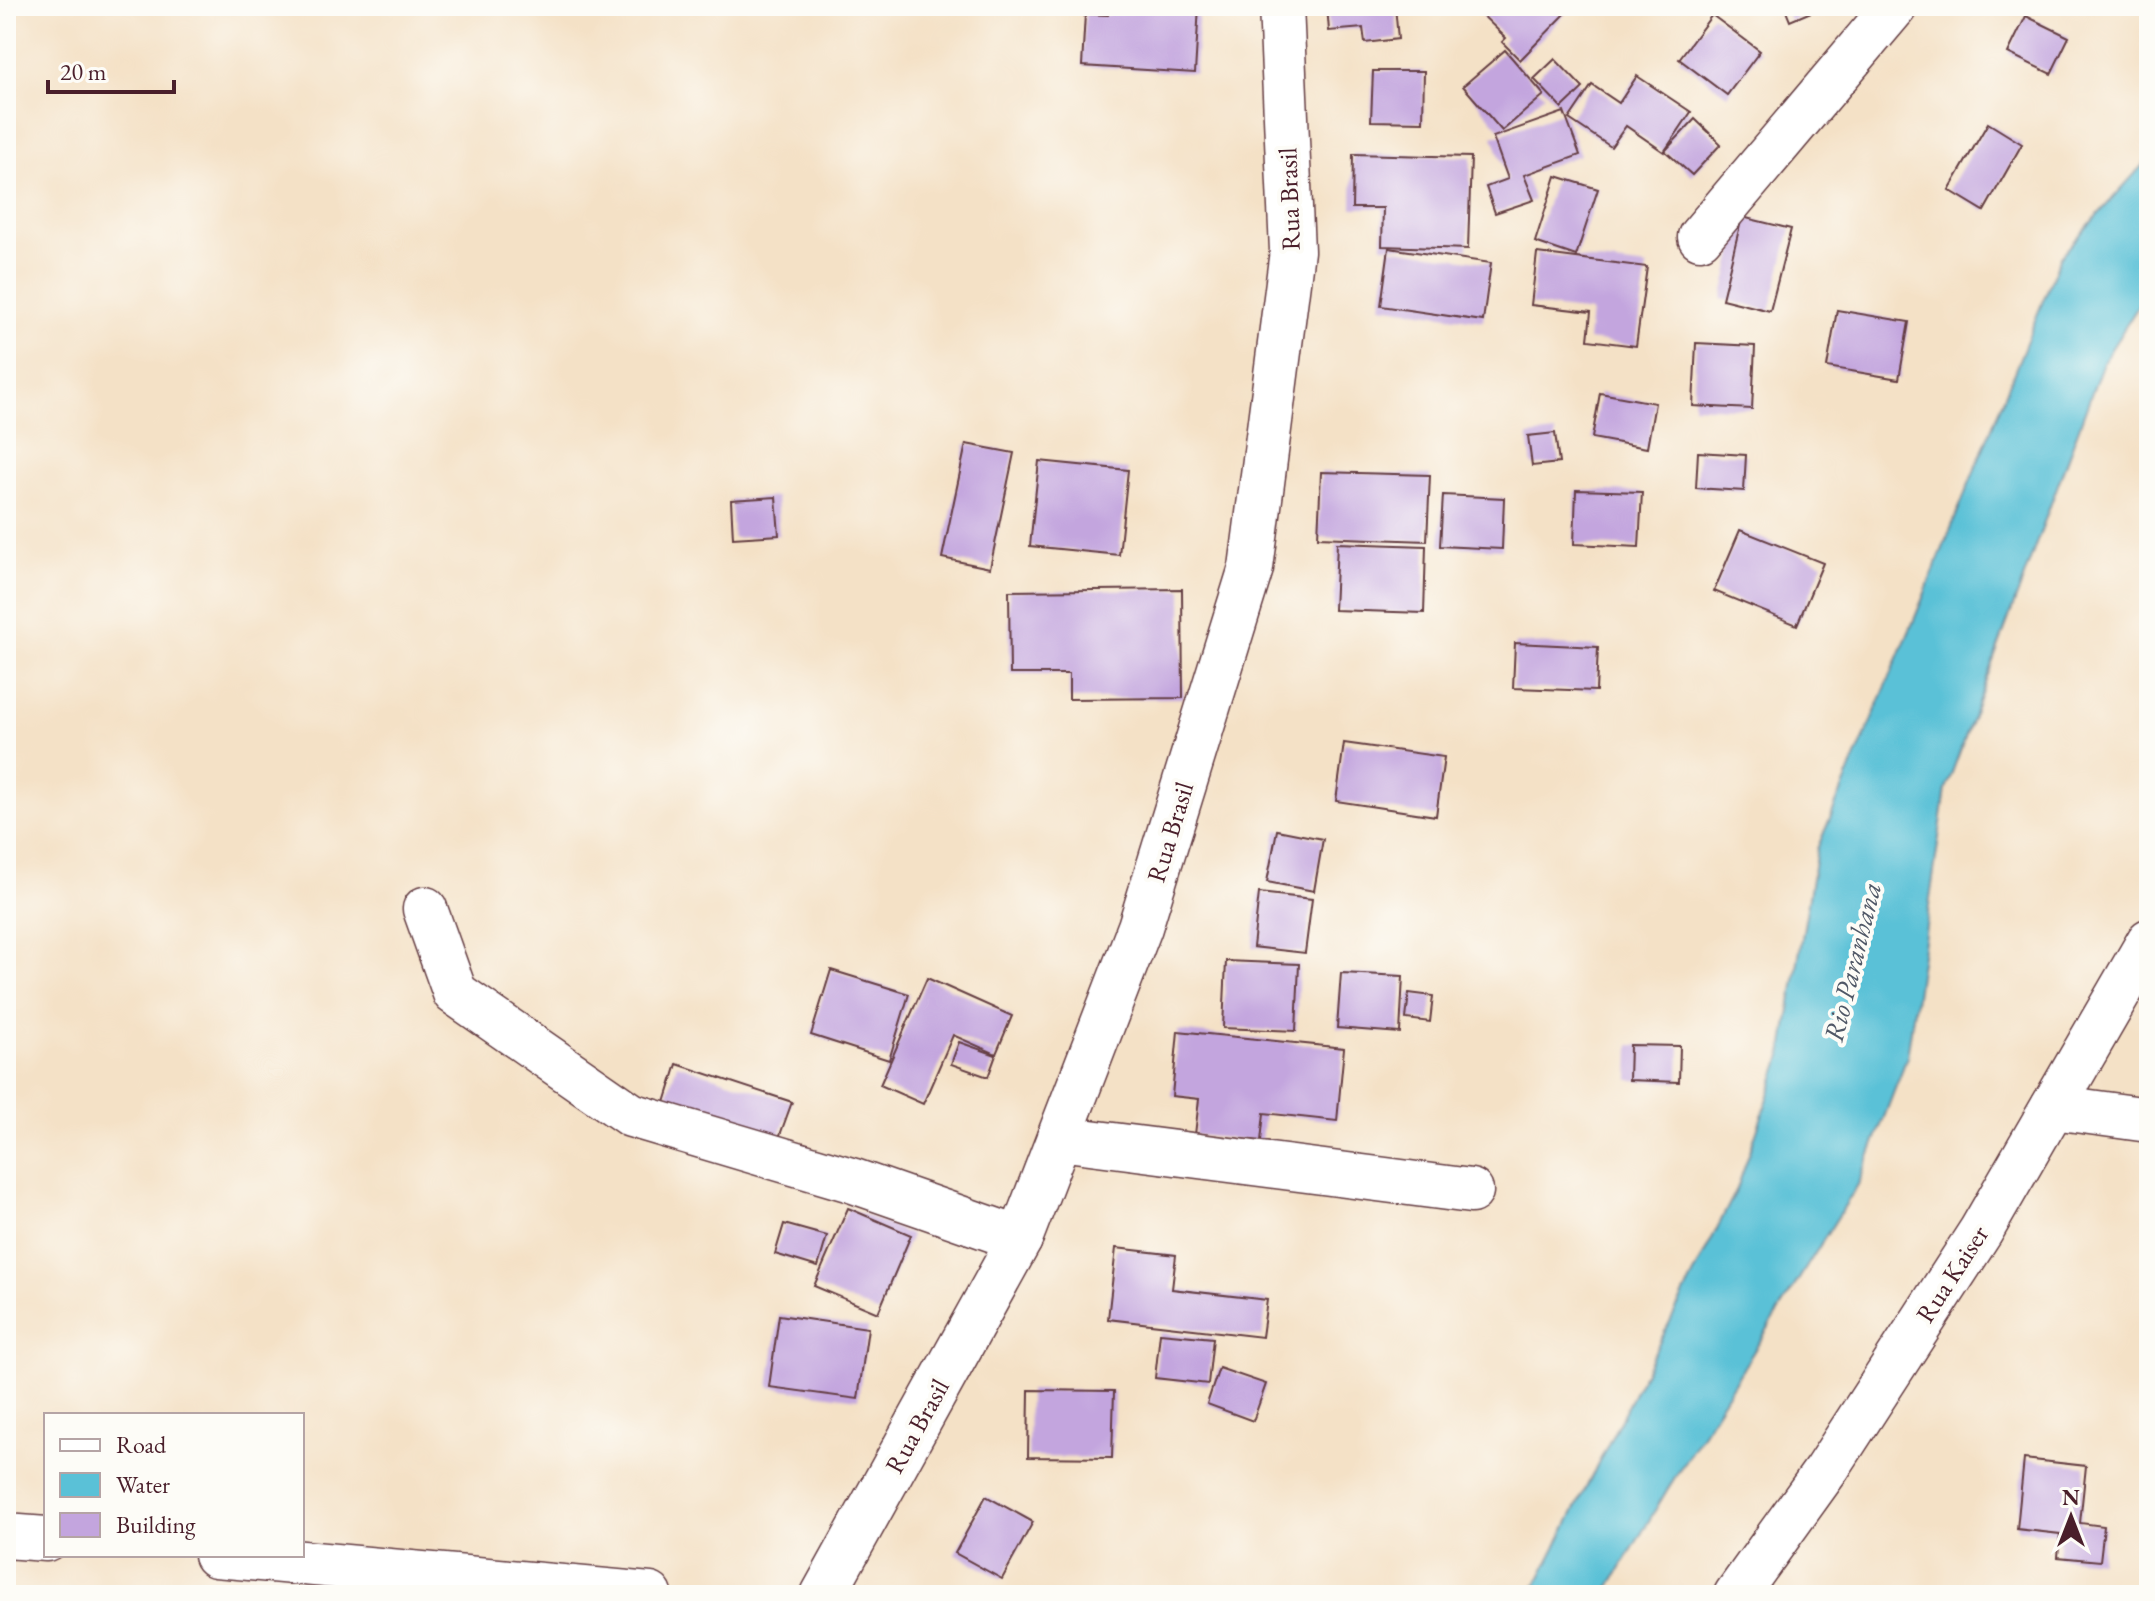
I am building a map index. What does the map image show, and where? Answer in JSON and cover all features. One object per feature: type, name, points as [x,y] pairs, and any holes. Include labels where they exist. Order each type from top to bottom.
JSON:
[{"type":"street","name":"Rua Brasil","points":[[823,1595],[1020,1239],[1140,927],[1251,568],[1292,251],[1281,6]]},
{"type":"street","points":[[1700,237],[1895,6]]},
{"type":"street","points":[[425,909],[455,993],[631,1115],[851,1180],[1020,1239]]},
{"type":"street","name":"Rua Kaiser","points":[[1736,1595],[1826,1470],[1981,1231],[2149,941]]},
{"type":"street","points":[[2053,1107],[2149,1120]]},
{"type":"street","points":[[1059,1138],[1471,1191]]},
{"type":"street","points":[[6,1536],[44,1539]]},
{"type":"street","points":[[238,1557],[650,1595]]},
{"type":"water","name":"Rio Paranhana","points":[[2149,158],[2149,289],[2103,362],[1946,789],[1907,1057],[1859,1183],[1605,1595],[1529,1595],[1541,1577],[1737,1189],[1782,1057],[1817,849],[1912,625],[2061,256]]},
{"type":"building","points":[[1109,6],[1199,6],[1195,73],[1082,66],[1085,14],[1108,15]]},
{"type":"building","points":[[1327,6],[1395,6],[1398,39],[1365,43],[1363,28],[1329,31]]},
{"type":"building","points":[[1473,6],[1573,6],[1520,60],[1502,42],[1506,38]]},
{"type":"building","points":[[1784,6],[1825,6],[1790,21]]},
{"type":"building","points":[[1712,15],[1760,51],[1727,95],[1679,59]]},
{"type":"building","points":[[2026,16],[2069,37],[2051,74],[2008,53]]},
{"type":"building","points":[[1505,50],[1544,95],[1502,131],[1463,86]]},
{"type":"building","points":[[1555,59],[1583,88],[1562,108],[1534,79]]},
{"type":"building","points":[[1373,71],[1424,71],[1423,122],[1371,121]]},
{"type":"building","points":[[1637,76],[1691,112],[1664,152],[1626,126],[1611,147],[1569,119],[1592,85],[1619,103]]},
{"type":"building","points":[[1564,112],[1580,155],[1524,175],[1534,200],[1495,213],[1486,187],[1508,179],[1493,137]]},
{"type":"building","points":[[1695,119],[1721,144],[1692,175],[1665,151]]},
{"type":"building","points":[[1988,123],[2022,144],[1984,211],[1949,190]]},
{"type":"building","points":[[1353,154],[1471,157],[1468,249],[1382,246],[1383,208],[1352,208]]},
{"type":"building","points":[[1556,176],[1598,189],[1576,256],[1535,242]]},
{"type":"building","points":[[1742,217],[1791,229],[1770,311],[1722,299]]},
{"type":"building","points":[[1389,248],[1491,263],[1483,321],[1381,306]]},
{"type":"building","points":[[1537,253],[1647,267],[1636,346],[1588,340],[1591,312],[1531,305]]},
{"type":"building","points":[[1837,310],[1909,322],[1899,379],[1827,367]]},
{"type":"building","points":[[1696,343],[1755,346],[1752,409],[1693,406]]},
{"type":"building","points":[[1600,393],[1655,403],[1647,448],[1592,438]]},
{"type":"building","points":[[1555,433],[1559,463],[1532,466],[1528,436]]},
{"type":"building","points":[[966,444],[1014,453],[990,568],[942,558]]},
{"type":"building","points":[[1698,452],[1746,455],[1744,491],[1696,488]]},
{"type":"building","points":[[1039,461],[1128,470],[1119,555],[1030,546]]},
{"type":"building","points":[[1321,472],[1430,475],[1427,541],[1318,537]]},
{"type":"building","points":[[1576,490],[1642,492],[1639,547],[1574,544]]},
{"type":"building","points":[[1443,495],[1504,498],[1502,549],[1440,546]]},
{"type":"building","points":[[776,497],[779,535],[733,538],[731,500]]},
{"type":"building","points":[[1740,530],[1823,563],[1797,625],[1714,591]]},
{"type":"building","points":[[1337,543],[1426,546],[1424,613],[1334,610]]},
{"type":"building","points":[[1182,589],[1183,698],[1069,699],[1069,674],[1010,674],[1009,591]]},
{"type":"building","points":[[1515,643],[1598,647],[1596,691],[1513,688]]},
{"type":"building","points":[[1344,743],[1444,757],[1436,816],[1336,801]]},
{"type":"building","points":[[1277,830],[1323,839],[1314,891],[1267,882]]},
{"type":"building","points":[[1259,893],[1312,899],[1305,953],[1253,947]]},
{"type":"building","points":[[1226,961],[1299,964],[1296,1031],[1223,1028]]},
{"type":"building","points":[[831,970],[909,994],[889,1060],[811,1035]]},
{"type":"building","points":[[1341,973],[1403,976],[1400,1033],[1337,1028]]},
{"type":"building","points":[[927,978],[1012,1016],[996,1054],[953,1035],[923,1104],[880,1085]]},
{"type":"building","points":[[1409,993],[1433,996],[1430,1022],[1406,1019]]},
{"type":"building","points":[[1178,1031],[1344,1048],[1337,1121],[1264,1113],[1261,1141],[1195,1135],[1199,1099],[1172,1096]]},
{"type":"building","points":[[959,1042],[996,1055],[988,1077],[951,1064]]},
{"type":"building","points":[[1630,1045],[1680,1046],[1679,1082],[1629,1080]]},
{"type":"building","points":[[677,1064],[792,1102],[776,1146],[663,1109]]},
{"type":"building","points":[[848,1208],[911,1235],[878,1313],[814,1286]]},
{"type":"building","points":[[784,1224],[827,1236],[818,1267],[775,1254]]},
{"type":"building","points":[[1116,1248],[1176,1255],[1172,1289],[1267,1300],[1262,1337],[1108,1319]]},
{"type":"building","points":[[779,1315],[868,1328],[858,1399],[769,1387]]},
{"type":"building","points":[[1160,1333],[1213,1338],[1208,1384],[1155,1378]]},
{"type":"building","points":[[1219,1368],[1266,1384],[1253,1421],[1207,1404]]},
{"type":"building","points":[[1029,1390],[1114,1391],[1112,1458],[1028,1457]]},
{"type":"building","points":[[2024,1459],[2086,1466],[2080,1523],[2104,1526],[2100,1561],[2058,1557],[2060,1534],[2017,1529]]},
{"type":"building","points":[[986,1496],[1033,1522],[1002,1579],[955,1553]]}]
